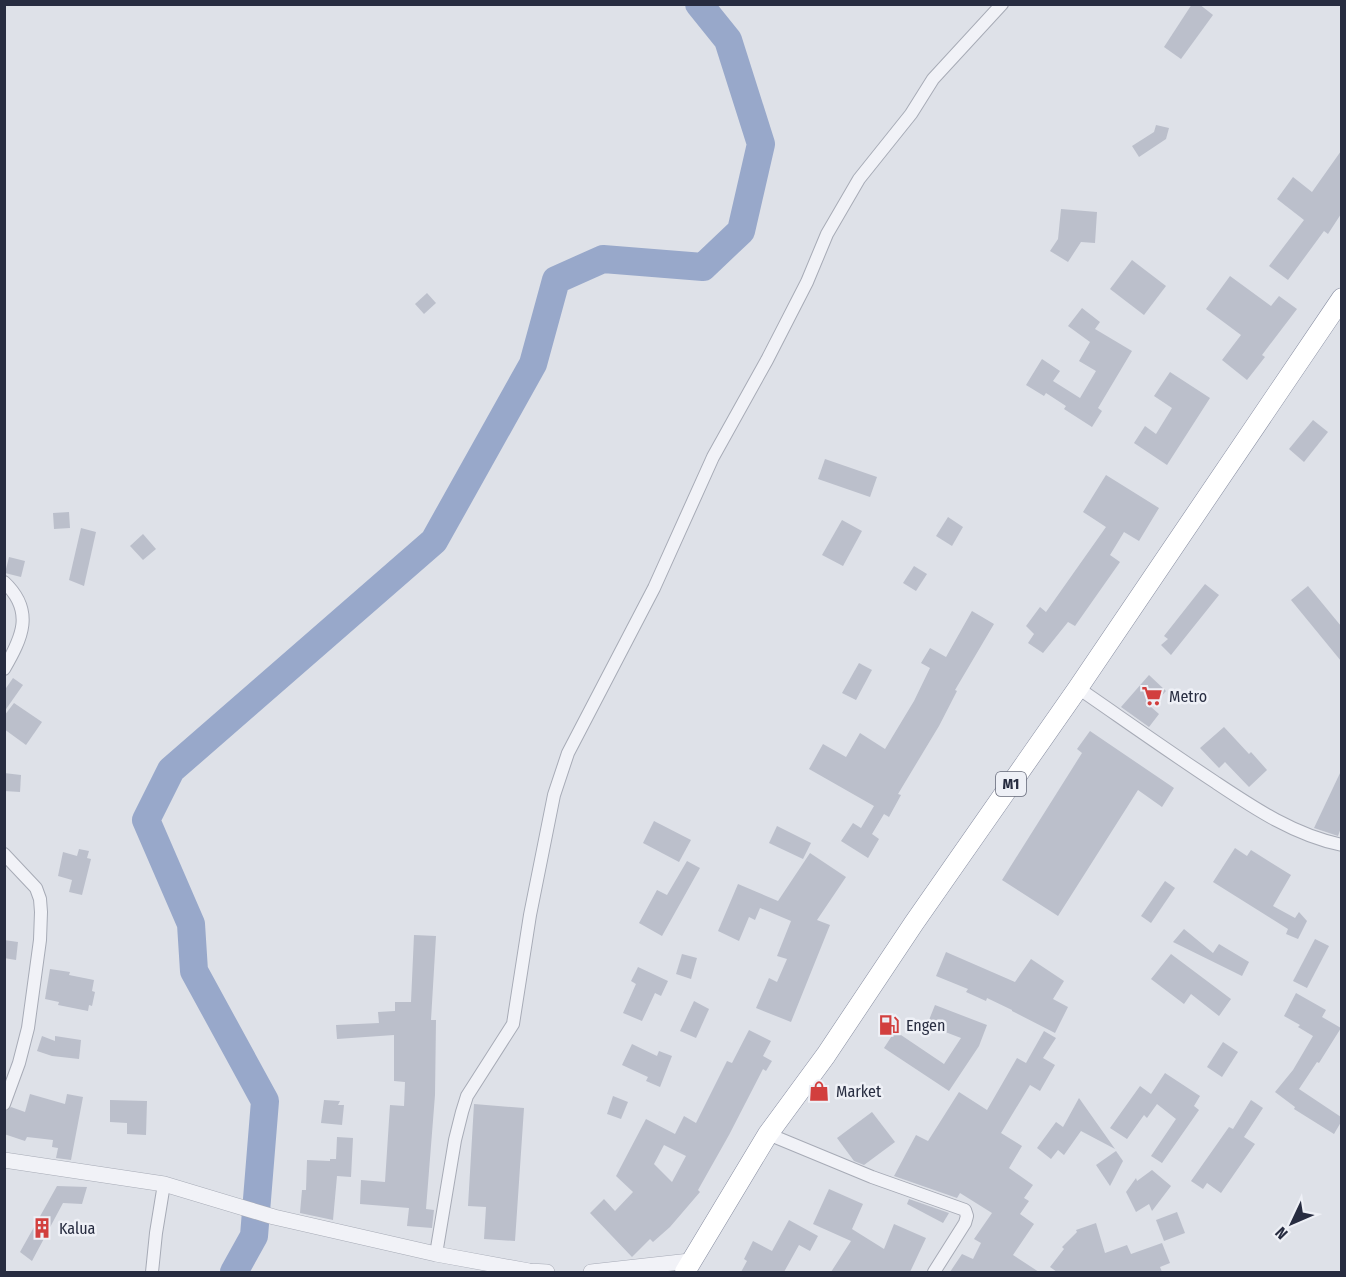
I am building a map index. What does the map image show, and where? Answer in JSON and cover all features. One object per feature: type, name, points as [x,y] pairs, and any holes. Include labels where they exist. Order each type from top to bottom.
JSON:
[{"type":"highway","name":"M1","points":[[688,1267],[768,1134],[826,1055],[914,923],[1078,688],[1341,298]]},
{"type":"street","points":[[436,1254],[455,1140],[467,1096],[513,1024],[530,915],[552,806],[568,753],[654,588],[713,458],[807,282],[826,234],[859,179],[911,114],[933,79],[1002,4]]},
{"type":"street","points":[[4,582],[13,590],[23,611],[19,644],[4,669]]},
{"type":"street","points":[[1078,688],[1163,748],[1259,811],[1293,829],[1341,845]]},
{"type":"street","points":[[4,854],[36,888],[41,912],[40,940],[28,1028],[19,1063],[4,1104]]},
{"type":"street","points":[[768,1134],[872,1178],[964,1210],[967,1216],[965,1223],[934,1272]]},
{"type":"street","points":[[4,1160],[164,1184],[274,1217],[436,1254],[529,1271],[547,1272]]},
{"type":"street","points":[[152,1272],[164,1184]]},
{"type":"street","points":[[591,1272],[688,1267]]},
{"type":"building","points":[[1192,4],[1199,4],[1213,15],[1181,59],[1164,47]]},
{"type":"building","points":[[1156,125],[1169,128],[1166,139],[1139,157],[1132,146],[1154,132]]},
{"type":"building","points":[[1341,151],[1341,214],[1328,234],[1324,231],[1288,280],[1269,266],[1304,220],[1277,199],[1293,177],[1312,192]]},
{"type":"building","points":[[1061,209],[1097,212],[1095,243],[1081,242],[1068,262],[1050,251],[1058,239]]},
{"type":"building","points":[[1132,260],[1166,286],[1144,315],[1110,289]]},
{"type":"building","points":[[1230,276],[1271,306],[1279,296],[1297,309],[1262,355],[1265,357],[1247,380],[1222,360],[1241,335],[1206,309]]},
{"type":"building","points":[[427,293],[436,303],[424,314],[415,304]]},
{"type":"building","points":[[1082,308],[1100,322],[1095,329],[1132,351],[1098,408],[1102,411],[1092,427],[1064,409],[1066,406],[1046,393],[1044,396],[1026,385],[1042,359],[1060,371],[1053,381],[1080,398],[1096,371],[1079,361],[1090,342],[1068,326]]},
{"type":"building","points":[[1170,372],[1210,398],[1167,465],[1134,443],[1145,426],[1156,434],[1172,408],[1154,396]]},
{"type":"building","points":[[1313,420],[1328,432],[1304,462],[1289,449]]},
{"type":"building","points":[[825,459],[877,477],[870,497],[818,479]]},
{"type":"building","points":[[1106,475],[1159,508],[1139,541],[1124,532],[1110,555],[1120,562],[1075,626],[1068,622],[1043,653],[1028,643],[1034,634],[1026,626],[1040,607],[1046,612],[1106,527],[1083,512]]},
{"type":"building","points":[[69,512],[70,528],[54,529],[53,513]]},
{"type":"building","points":[[948,517],[963,527],[952,546],[936,536]]},
{"type":"building","points":[[842,520],[862,531],[843,566],[822,555]]},
{"type":"building","points":[[81,528],[96,532],[84,586],[69,580]]},
{"type":"building","points":[[143,534],[156,549],[143,560],[130,546]]},
{"type":"building","points":[[9,557],[25,561],[21,577],[5,573]]},
{"type":"building","points":[[914,566],[927,574],[916,591],[903,583]]},
{"type":"building","points":[[1205,584],[1219,595],[1171,655],[1161,645],[1168,639],[1164,636]]},
{"type":"building","points":[[1308,586],[1341,626],[1341,661],[1291,600]]},
{"type":"building","points":[[972,611],[994,624],[955,690],[957,691],[939,726],[898,794],[901,795],[889,817],[884,814],[872,834],[879,839],[868,858],[841,841],[853,823],[861,828],[874,806],[809,769],[823,744],[846,757],[860,733],[885,749],[914,701],[930,668],[921,663],[930,648],[946,657]]},
{"type":"building","points":[[859,663],[872,670],[856,700],[842,693]]},
{"type":"building","points":[[1149,675],[1166,691],[1151,707],[1159,714],[1149,727],[1121,707]]},
{"type":"building","points":[[13,678],[23,685],[4,712],[4,691]]},
{"type":"building","points":[[14,703],[42,722],[26,745],[4,729],[4,716]]},
{"type":"building","points":[[1224,727],[1267,770],[1249,787],[1225,762],[1219,768],[1200,748]]},
{"type":"building","points":[[1090,731],[1174,788],[1162,807],[1138,790],[1058,916],[1002,880],[1082,753],[1077,749]]},
{"type":"building","points":[[1341,771],[1341,828],[1338,836],[1314,828]]},
{"type":"building","points":[[4,773],[21,775],[20,792],[4,791]]},
{"type":"building","points":[[654,821],[691,840],[679,862],[643,843]]},
{"type":"building","points":[[777,826],[811,843],[803,859],[769,843]]},
{"type":"building","points":[[1235,848],[1247,856],[1251,850],[1291,875],[1273,906],[1295,918],[1299,912],[1307,921],[1298,939],[1286,934],[1288,929],[1213,882]]},
{"type":"building","points":[[79,849],[89,851],[87,858],[91,859],[82,895],[69,892],[72,880],[58,876],[63,852],[77,856]]},
{"type":"building","points":[[810,853],[846,877],[817,920],[830,925],[791,1022],[756,1008],[769,978],[777,982],[787,959],[777,956],[791,921],[760,908],[755,920],[749,917],[739,941],[718,931],[738,884],[778,901]]},
{"type":"building","points":[[687,861],[700,868],[662,936],[639,923],[657,890],[667,895]]},
{"type":"building","points":[[1165,881],[1175,888],[1151,923],[1141,916]]},
{"type":"building","points":[[1184,929],[1213,953],[1219,944],[1249,962],[1242,976],[1173,942]]},
{"type":"building","points":[[414,935],[436,936],[431,1020],[436,1020],[435,1095],[426,1209],[434,1210],[432,1228],[407,1226],[409,1208],[360,1204],[361,1180],[385,1182],[390,1105],[404,1106],[405,1082],[394,1081],[394,1035],[337,1039],[336,1025],[379,1023],[378,1012],[395,1011],[395,1002],[411,1002]]},
{"type":"building","points":[[1315,939],[1329,946],[1307,988],[1293,981]]},
{"type":"building","points":[[4,940],[18,942],[16,960],[4,958]]},
{"type":"building","points":[[946,952],[1015,982],[1031,959],[1064,981],[1053,999],[1068,1007],[1055,1033],[987,998],[986,1001],[966,992],[968,989],[936,976]]},
{"type":"building","points":[[682,954],[697,958],[691,979],[676,974]]},
{"type":"building","points":[[1171,954],[1231,999],[1219,1016],[1191,994],[1184,1004],[1151,979]]},
{"type":"building","points":[[638,967],[668,981],[661,996],[655,993],[642,1021],[623,1013],[636,984],[631,981]]},
{"type":"building","points":[[50,969],[70,972],[69,975],[94,980],[92,991],[95,992],[92,1006],[89,1005],[88,1011],[58,1005],[59,1002],[45,999]]},
{"type":"building","points":[[1296,993],[1326,1010],[1322,1017],[1341,1028],[1299,1089],[1341,1117],[1341,1122],[1334,1134],[1294,1109],[1295,1107],[1275,1092],[1293,1070],[1313,1036],[1284,1016]]},
{"type":"building","points":[[694,1001],[709,1009],[696,1038],[680,1031]]},
{"type":"building","points":[[935,1005],[987,1025],[979,1046],[949,1091],[884,1048],[895,1031],[944,1064],[961,1038],[927,1025]]},
{"type":"building","points":[[749,1030],[771,1041],[763,1056],[772,1061],[766,1071],[763,1069],[698,1190],[700,1192],[670,1227],[653,1242],[650,1239],[632,1257],[590,1213],[604,1199],[615,1211],[633,1192],[616,1176],[646,1119],[675,1134],[684,1116],[696,1123],[727,1061],[732,1063]],"holes":[[[664,1145],[686,1156],[672,1182],[654,1164]]]},
{"type":"building","points":[[1044,1031],[1056,1038],[1043,1058],[1055,1065],[1040,1091],[1030,1085],[1001,1133],[1022,1146],[1009,1168],[1033,1185],[1024,1198],[1029,1201],[1020,1214],[1034,1224],[1013,1255],[1039,1272],[950,1272],[962,1254],[973,1259],[981,1243],[974,1239],[992,1213],[960,1193],[957,1198],[894,1176],[916,1135],[928,1141],[959,1092],[987,1110],[1017,1058],[1026,1063]]},
{"type":"building","points":[[42,1036],[55,1041],[55,1036],[81,1040],[79,1059],[52,1056],[37,1051]]},
{"type":"building","points":[[1223,1042],[1238,1052],[1222,1077],[1207,1067]]},
{"type":"building","points":[[632,1044],[657,1056],[659,1051],[672,1056],[660,1087],[646,1081],[648,1077],[622,1065]]},
{"type":"building","points":[[1165,1073],[1200,1096],[1194,1106],[1199,1110],[1162,1163],[1151,1156],[1176,1119],[1157,1104],[1147,1118],[1144,1115],[1127,1139],[1110,1128],[1140,1086],[1151,1094]]},
{"type":"building","points":[[30,1094],[65,1104],[67,1094],[83,1097],[71,1160],[56,1158],[58,1148],[52,1147],[53,1140],[27,1137],[25,1141],[4,1134],[4,1112],[11,1107],[25,1112]]},
{"type":"building","points":[[613,1096],[628,1102],[621,1119],[607,1114]]},
{"type":"building","points":[[1079,1098],[1115,1149],[1081,1131],[1064,1155],[1058,1150],[1051,1159],[1037,1148],[1056,1122],[1063,1127]]},
{"type":"building","points":[[110,1100],[147,1101],[146,1135],[127,1134],[127,1123],[110,1122]]},
{"type":"building","points":[[324,1100],[340,1101],[338,1105],[344,1105],[342,1125],[321,1123]]},
{"type":"building","points":[[1251,1100],[1263,1108],[1244,1137],[1255,1144],[1221,1193],[1207,1183],[1203,1189],[1191,1181],[1229,1127],[1233,1129]]},
{"type":"building","points":[[474,1104],[524,1108],[515,1241],[484,1239],[486,1207],[468,1206]]},
{"type":"building","points":[[872,1112],[895,1142],[864,1165],[854,1161],[837,1138]]},
{"type":"building","points":[[337,1137],[353,1138],[351,1177],[337,1176],[333,1220],[300,1213],[302,1190],[306,1190],[307,1160],[336,1159]]},
{"type":"building","points":[[1116,1151],[1123,1161],[1110,1186],[1096,1165]]},
{"type":"building","points":[[1152,1170],[1171,1186],[1152,1211],[1149,1204],[1136,1212],[1126,1192],[1136,1178],[1137,1181]]},
{"type":"building","name":"Kalua","points":[[57,1186],[87,1187],[82,1204],[63,1203],[32,1261],[20,1252]]},
{"type":"building","points":[[829,1189],[863,1204],[852,1229],[884,1249],[894,1224],[926,1238],[910,1272],[831,1272],[851,1241],[813,1224]]},
{"type":"building","points":[[909,1199],[949,1213],[943,1223],[907,1204]]},
{"type":"building","points":[[1177,1212],[1185,1233],[1164,1241],[1156,1220]]},
{"type":"building","points":[[789,1220],[818,1236],[810,1251],[799,1245],[784,1272],[741,1272],[747,1261],[744,1259],[753,1241],[772,1251]]},
{"type":"building","points":[[1096,1223],[1105,1253],[1127,1245],[1131,1254],[1162,1243],[1170,1263],[1160,1267],[1162,1272],[1057,1272],[1050,1267],[1064,1249],[1062,1247],[1077,1232],[1076,1230]]},
{"type":"waterway","points":[[234,1272],[254,1236],[265,1101],[194,971],[191,924],[146,820],[171,770],[434,541],[533,364],[556,280],[603,259],[703,267],[741,231],[761,144],[728,40],[699,4]]},
{"type":"place","name":"Metro","points":[[1152,696]]},
{"type":"place","name":"Engen","points":[[889,1025]]},
{"type":"place","name":"Market","points":[[819,1091]]},
{"type":"place","name":"Kalua","points":[[42,1228]]}]
